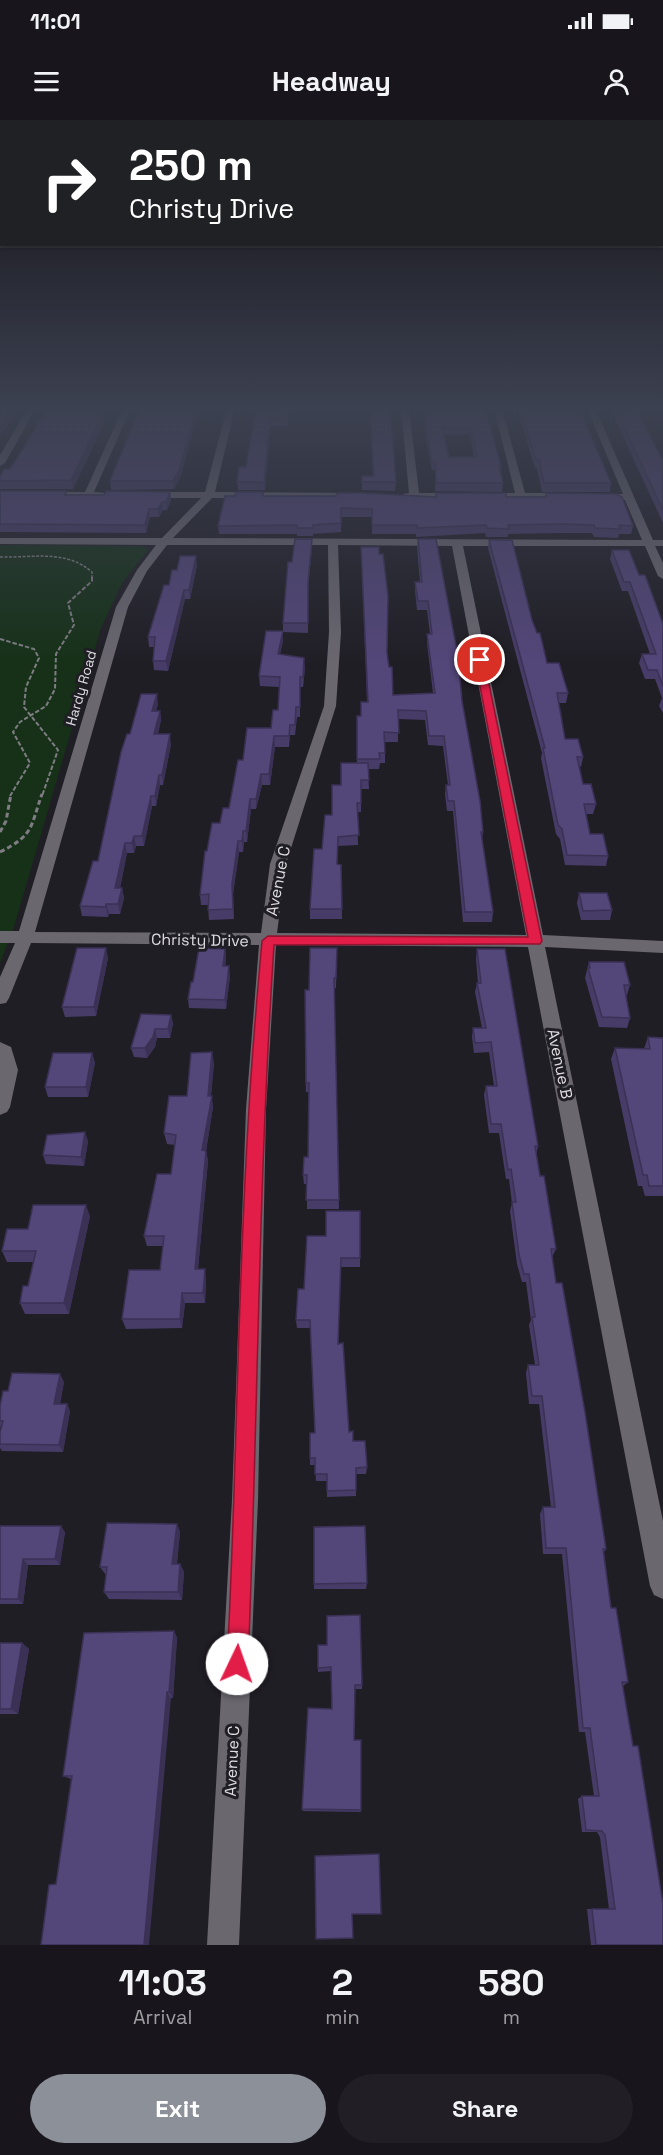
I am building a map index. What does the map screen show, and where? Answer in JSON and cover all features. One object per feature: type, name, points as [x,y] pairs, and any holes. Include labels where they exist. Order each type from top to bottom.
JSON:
[{"type":"street","points":[[627,493],[663,576]]},
{"type":"street","points":[[0,494],[110,495]]},
{"type":"street","points":[[132,495],[368,496]]},
{"type":"street","name":"Hardy Road","points":[[0,998],[25,938],[116,623],[142,570],[164,542],[209,495]]},
{"type":"street","points":[[391,496],[629,497]]},
{"type":"street","points":[[0,541],[663,543]]},
{"type":"street","name":"Avenue C","points":[[223,1945],[245,1500],[247,1347],[256,1109],[268,941],[278,864],[330,706],[335,632],[333,542]]},
{"type":"street","name":"Avenue B","points":[[457,543],[663,1586]]},
{"type":"street","name":"Christy Drive","points":[[0,937],[268,941],[535,941],[663,947]]},
{"type":"street","points":[[0,1049],[5,1052],[9,1070],[0,1107]]},
{"type":"path","points":[[0,557],[66,557],[84,564],[92,572],[92,581],[68,603],[69,614],[74,625],[56,654],[55,689],[46,706],[20,722],[13,732],[30,763],[26,775],[8,802],[7,821],[0,832]]},
{"type":"path","points":[[0,639],[34,650],[39,658],[26,687],[24,707],[58,750],[29,831],[22,841],[0,852]]},
{"type":"green space","points":[[0,545],[142,546],[148,550],[122,583],[101,628],[14,927],[0,963]]},
{"type":"building","points":[[0,493],[104,495],[105,493],[170,493],[166,502],[162,502],[158,509],[149,509],[145,525],[0,524]]},
{"type":"building","points":[[236,493],[263,493],[263,496],[336,496],[337,493],[365,493],[436,497],[436,493],[506,493],[506,497],[546,497],[546,493],[616,494],[622,497],[633,526],[619,525],[620,529],[564,524],[508,525],[509,529],[487,528],[486,525],[417,528],[417,525],[372,525],[372,509],[341,508],[341,523],[313,525],[313,528],[297,528],[297,525],[218,526],[225,496],[235,496]]},
{"type":"building","points":[[655,493],[663,493],[663,510]]},
{"type":"building","points":[[295,539],[312,539],[308,581],[308,623],[283,623],[288,562],[292,562]]},
{"type":"building","points":[[418,539],[436,539],[458,656],[462,701],[480,801],[483,832],[481,832],[493,912],[465,912],[454,801],[448,801],[446,785],[450,785],[444,736],[429,736],[426,711],[398,710],[399,733],[384,732],[385,753],[379,753],[380,759],[357,759],[357,716],[361,716],[361,702],[368,702],[361,547],[379,547],[379,554],[383,554],[388,596],[387,653],[389,667],[392,667],[393,695],[435,693],[427,634],[432,634],[428,601],[418,601],[415,582],[422,582]]},
{"type":"building","points":[[489,540],[512,540],[532,620],[537,633],[540,633],[547,663],[559,663],[568,693],[557,693],[565,739],[578,739],[583,757],[577,757],[583,784],[591,784],[596,804],[584,804],[590,834],[603,834],[608,856],[567,855],[562,829],[558,825],[543,748],[545,748]]},
{"type":"building","points":[[612,550],[629,550],[639,575],[645,575],[663,624],[663,686],[657,670],[648,670],[642,654],[656,654],[630,582],[624,582]]},
{"type":"building","points":[[180,556],[196,556],[189,590],[184,590],[166,661],[153,661],[155,637],[148,637],[164,585],[169,585],[172,570],[177,570]]},
{"type":"building","points":[[266,631],[283,631],[278,654],[304,658],[303,677],[300,677],[300,707],[296,707],[295,725],[290,725],[289,736],[274,736],[269,774],[261,774],[256,799],[250,799],[246,831],[243,831],[242,841],[238,841],[232,884],[233,909],[208,910],[209,894],[200,895],[205,851],[207,851],[212,823],[220,823],[223,808],[229,808],[238,760],[243,760],[247,728],[271,728],[273,710],[278,710],[280,677],[259,676]]},
{"type":"building","points":[[141,694],[157,694],[152,711],[160,711],[154,734],[170,734],[162,775],[159,775],[155,796],[151,796],[142,836],[134,836],[132,843],[125,843],[115,888],[122,888],[118,904],[106,904],[106,907],[80,906],[93,861],[98,861],[121,752],[127,734],[130,734]]},
{"type":"building","points":[[341,763],[368,763],[369,780],[361,780],[361,803],[357,803],[359,835],[338,837],[337,864],[341,865],[342,909],[310,909],[314,849],[322,849],[325,815],[332,815],[332,785],[341,785]]},
{"type":"building","points":[[579,893],[607,893],[612,910],[583,911]]},
{"type":"building","points":[[77,948],[106,948],[94,1007],[62,1007]]},
{"type":"building","points":[[199,948],[225,949],[223,966],[229,966],[225,1000],[188,999]]},
{"type":"building","points":[[310,948],[337,948],[336,978],[334,978],[339,1200],[306,1200],[307,1175],[303,1175],[304,1157],[308,1157],[309,1083],[306,1083],[305,990],[309,990]]},
{"type":"building","points":[[477,949],[505,949],[538,1146],[535,1146],[540,1176],[544,1176],[556,1249],[551,1249],[556,1283],[562,1283],[606,1549],[603,1549],[611,1608],[616,1608],[628,1682],[622,1682],[633,1746],[638,1746],[663,1904],[663,1945],[596,1945],[592,1909],[615,1909],[605,1835],[602,1831],[586,1830],[582,1796],[599,1796],[590,1728],[583,1728],[566,1548],[546,1548],[543,1507],[555,1507],[542,1396],[532,1396],[528,1365],[539,1365],[532,1317],[535,1317],[529,1274],[524,1274],[519,1255],[512,1202],[516,1202],[511,1169],[508,1170],[501,1124],[491,1124],[486,1086],[497,1086],[491,1042],[475,1043],[473,1028],[486,1028],[477,983],[481,983]]},
{"type":"building","points":[[589,962],[624,962],[630,985],[624,985],[630,1018],[602,1017],[588,968],[590,968]]},
{"type":"building","points":[[141,1014],[171,1015],[168,1029],[155,1029],[153,1037],[145,1048],[131,1048]]},
{"type":"building","points":[[648,1037],[663,1038],[663,1186],[649,1186],[647,1175],[643,1175],[615,1048],[650,1049]]},
{"type":"building","points":[[212,1052],[208,1096],[212,1096],[202,1150],[206,1151],[195,1269],[205,1269],[203,1293],[182,1293],[180,1319],[122,1319],[129,1270],[160,1270],[164,1236],[144,1236],[157,1174],[171,1174],[176,1135],[164,1133],[169,1096],[187,1096],[191,1053]]},
{"type":"building","points":[[53,1053],[92,1053],[86,1087],[45,1087]]},
{"type":"building","points":[[85,1132],[81,1157],[43,1155],[47,1135]]},
{"type":"building","points":[[33,1205],[86,1205],[64,1303],[20,1303],[23,1286],[28,1286],[36,1251],[2,1251],[7,1229],[28,1229]]},
{"type":"building","points":[[326,1211],[360,1211],[360,1258],[341,1258],[338,1344],[343,1343],[349,1432],[353,1431],[353,1441],[365,1441],[367,1467],[356,1468],[356,1490],[327,1491],[327,1474],[315,1474],[315,1458],[310,1458],[310,1433],[315,1433],[310,1320],[296,1320],[298,1289],[304,1289],[307,1236],[326,1236]]},
{"type":"building","points":[[12,1373],[60,1374],[54,1404],[67,1404],[59,1445],[0,1444],[3,1421],[0,1421],[0,1406],[3,1391],[8,1391]]},
{"type":"building","points":[[107,1523],[177,1524],[172,1564],[180,1564],[178,1592],[104,1592],[107,1567],[100,1567]]},
{"type":"building","points":[[0,1526],[61,1526],[55,1559],[23,1559],[18,1599],[0,1599]]},
{"type":"building","points":[[365,1526],[367,1583],[314,1584],[314,1527]]},
{"type":"building","points":[[360,1615],[362,1685],[355,1685],[354,1740],[361,1740],[361,1810],[302,1809],[308,1708],[332,1709],[331,1667],[318,1668],[318,1645],[327,1645],[327,1616]]},
{"type":"building","points":[[174,1631],[144,1945],[41,1945],[49,1885],[56,1884],[72,1776],[63,1776],[84,1633]]},
{"type":"building","points":[[0,1643],[22,1643],[11,1709],[0,1709]]},
{"type":"building","points":[[379,1854],[381,1914],[352,1914],[353,1938],[316,1939],[315,1856]]},
{"type":"route","points":[[237,1664],[245,1500],[247,1359],[256,1109],[268,941],[535,941],[480,660]]}]
